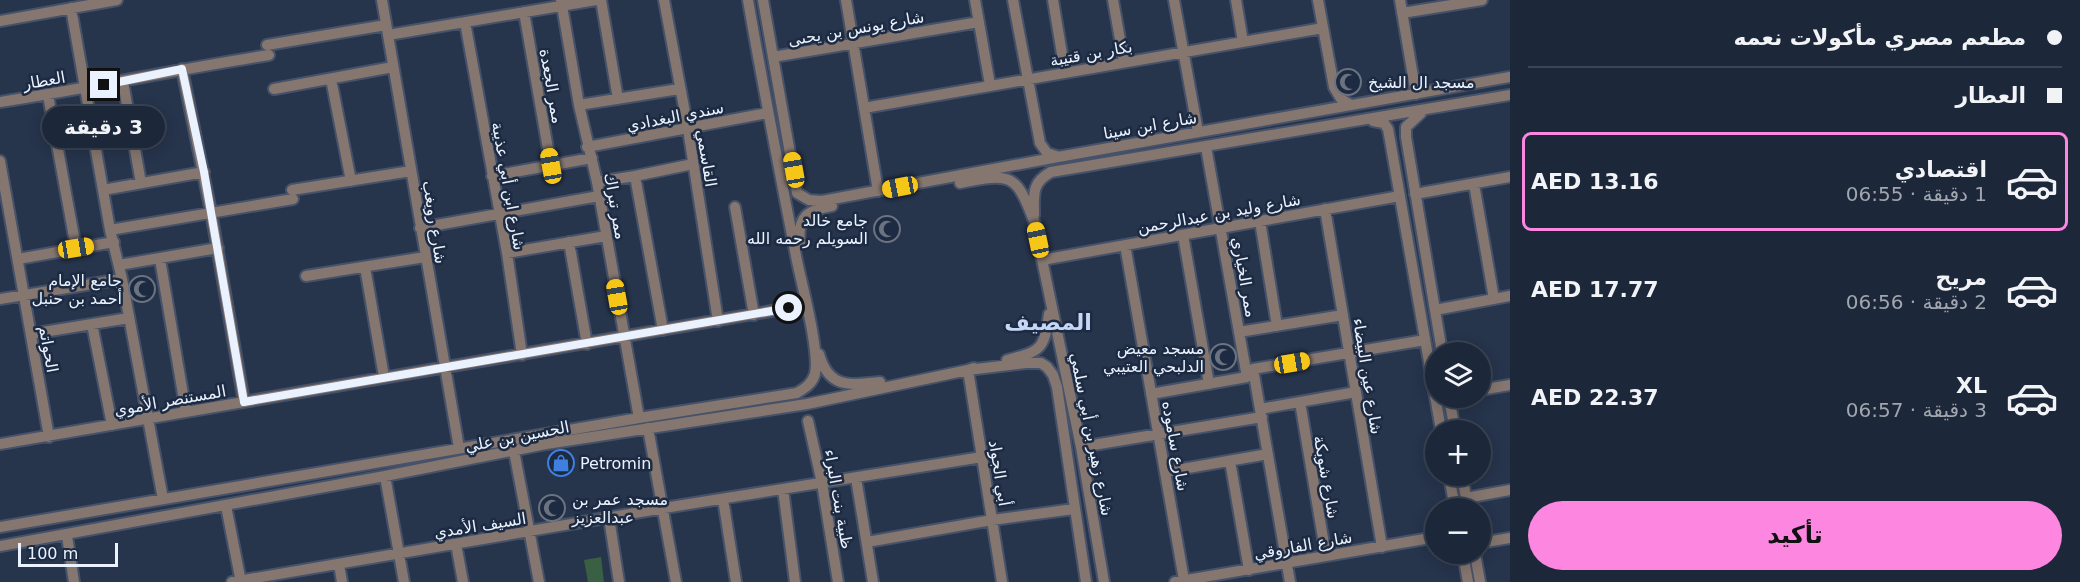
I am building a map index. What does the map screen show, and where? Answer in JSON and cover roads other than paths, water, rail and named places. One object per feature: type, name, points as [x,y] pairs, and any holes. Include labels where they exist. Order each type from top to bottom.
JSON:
[{"type":"street","points":[[0,21],[76,5],[117,0]]},
{"type":"street","name":"شارع رويغب","points":[[382,0],[459,448]]},
{"type":"street","name":"العطار","points":[[0,102],[123,82],[268,50],[387,30],[465,22],[561,3],[596,0]]},
{"type":"street","points":[[601,0],[618,99]]},
{"type":"street","name":"القاسمي","points":[[664,0],[688,129],[718,321]]},
{"type":"street","points":[[748,0],[767,113],[806,305],[824,370],[832,378],[856,384],[922,379]]},
{"type":"street","points":[[763,0],[773,57]]},
{"type":"street","points":[[846,0],[878,191]]},
{"type":"street","points":[[975,0],[990,85]]},
{"type":"street","points":[[1014,0],[1041,147],[1047,153],[1058,157]]},
{"type":"street","points":[[1053,0],[1065,72]]},
{"type":"street","points":[[1113,0],[1124,62]]},
{"type":"street","points":[[1174,0],[1198,132]]},
{"type":"street","points":[[1236,0],[1243,42]]},
{"type":"street","points":[[1318,0],[1334,87],[1332,100],[1322,110]]},
{"type":"street","points":[[1400,0],[1416,94]]},
{"type":"street","points":[[1402,13],[1482,0]]},
{"type":"street","name":"ممر تبراك","points":[[561,3],[587,147],[597,182],[639,418]]},
{"type":"street","points":[[76,5],[85,88],[110,230],[122,279],[163,499]]},
{"type":"street","name":"ممر الجعدة","points":[[524,12],[551,166]]},
{"type":"street","name":"شارع ابن أبي عذيبة","points":[[465,22],[498,214],[507,253],[522,354]]},
{"type":"street","name":"شارع يونس بن يحىى","points":[[773,57],[979,22]]},
{"type":"street","name":"بكار بن قتيبة","points":[[864,108],[1323,28]]},
{"type":"street","name":"شارع ابن سينا","points":[[773,57],[798,193],[809,200],[822,201],[1510,77]]},
{"type":"street","points":[[274,89],[393,68]]},
{"type":"street","points":[[182,69],[204,172],[244,402]]},
{"type":"street","points":[[332,79],[351,181]]},
{"type":"street","points":[[123,82],[141,183]]},
{"type":"street","points":[[1334,87],[1341,99],[1351,105]]},
{"type":"street","points":[[579,105],[679,89]]},
{"type":"street","points":[[48,95],[76,248]]},
{"type":"street","name":"شارع ابن سينا","points":[[1034,221],[1035,186],[1041,177],[1051,172],[1508,97]]},
{"type":"street","points":[[1424,111],[1406,127],[1406,137],[1440,342]]},
{"type":"street","name":"سندي البغدادي","points":[[587,147],[767,113]]},
{"type":"street","points":[[1369,120],[1384,123],[1388,129],[1439,420]]},
{"type":"street","points":[[1390,139],[1392,131],[1396,129],[1401,130],[1406,137]]},
{"type":"street","points":[[1167,138],[1170,153]]},
{"type":"street","name":"ممر الخياري","points":[[1206,147],[1239,332],[1261,413],[1290,582]]},
{"type":"street","points":[[492,176],[592,158]]},
{"type":"street","name":"الحواتم","points":[[0,161],[49,437]]},
{"type":"street","points":[[597,182],[693,164]]},
{"type":"street","points":[[110,230],[411,171]]},
{"type":"street","points":[[103,190],[204,172]]},
{"type":"street","points":[[635,176],[663,330]]},
{"type":"street","points":[[1415,194],[1510,177]]},
{"type":"street","points":[[806,305],[799,232],[803,219],[815,209],[966,181],[998,178],[1009,179],[1021,189],[1034,221]]},
{"type":"street","points":[[1474,184],[1494,299]]},
{"type":"street","points":[[420,228],[599,196]]},
{"type":"street","name":"شارع وليد بن عبدالرحمن","points":[[1042,260],[1400,196]]},
{"type":"street","points":[[735,207],[754,315]]},
{"type":"street","name":"شارع عين البيضاء","points":[[1325,209],[1382,547]]},
{"type":"street","name":"شارع زهير بن أبي سلمي","points":[[1034,221],[1081,447],[1104,582]]},
{"type":"street","points":[[1260,221],[1277,326]]},
{"type":"street","points":[[1183,235],[1209,384]]},
{"type":"street","points":[[507,253],[606,236]]},
{"type":"street","points":[[18,259],[114,242]]},
{"type":"street","points":[[569,242],[587,344]]},
{"type":"street","name":"شارع ساموده","points":[[1125,245],[1165,472],[1180,581]]},
{"type":"street","points":[[119,265],[218,248]]},
{"type":"street","points":[[306,276],[425,256]]},
{"type":"street","points":[[160,259],[186,412]]},
{"type":"street","points":[[365,267],[384,377]]},
{"type":"street","points":[[0,299],[122,279]]},
{"type":"street","points":[[1435,310],[1510,296]]},
{"type":"street","points":[[968,370],[1036,351],[1045,340],[1050,304]]},
{"type":"street","name":"المستنصر الأموي","points":[[0,444],[806,305]]},
{"type":"street","name":"الحسين بن علي","points":[[0,527],[459,448],[797,393],[808,386],[814,374],[815,361],[806,305]]},
{"type":"street","points":[[1239,332],[1343,315]]},
{"type":"street","points":[[31,334],[129,318]]},
{"type":"street","points":[[92,324],[112,425]]},
{"type":"street","points":[[1151,394],[1209,384],[1250,373],[1349,353],[1425,340]]},
{"type":"street","name":"الحسين بن علي","points":[[0,546],[67,536],[514,451],[807,404],[968,370],[1041,363]]},
{"type":"street","name":"شارع زهير بن أبي سلمي","points":[[1041,363],[1053,375],[1057,387],[1086,582]]},
{"type":"street","name":"أبي الجواد","points":[[968,370],[1001,582]]},
{"type":"street","points":[[1491,389],[1509,388]]},
{"type":"street","points":[[1081,447],[1158,434],[1261,413],[1300,402],[1356,393]]},
{"type":"street","name":"شارع شويكة","points":[[1300,402],[1326,556]]},
{"type":"street","name":"ظبية بنت البراء","points":[[808,421],[822,483],[838,582]]},
{"type":"street","points":[[648,428],[676,582]]},
{"type":"street","points":[[514,451],[540,582]]},
{"type":"street","points":[[1165,472],[1268,454]]},
{"type":"street","name":"السيف الأمدي","points":[[238,582],[280,578],[339,564],[723,498],[982,457]]},
{"type":"street","points":[[1230,461],[1249,570]]},
{"type":"street","points":[[385,476],[404,582]]},
{"type":"street","points":[[856,478],[873,582]]},
{"type":"street","points":[[783,489],[795,582]]},
{"type":"street","points":[[1484,498],[1510,490]]},
{"type":"street","points":[[723,498],[736,582]]},
{"type":"street","points":[[226,506],[238,582]]},
{"type":"street","points":[[867,542],[992,520],[1074,509]]},
{"type":"street","points":[[609,518],[619,582]]},
{"type":"street","points":[[67,536],[74,582]]},
{"type":"street","points":[[1491,541],[1510,538]]},
{"type":"street","name":"شارع الفاروقي","points":[[1180,581],[1425,539]]},
{"type":"street","points":[[456,544],[463,582]]},
{"type":"street","points":[[339,564],[342,582]]},
{"type":"street","points":[[1465,564],[1468,582]]},
{"type":"street","points":[[1477,564],[1480,582]]},
{"type":"place","name":"مسجد ال الشيخ","points":[[1348,82]]},
{"type":"place","name":"جامع خالد السويلم رحمه الله","points":[[887,229]]},
{"type":"place","name":"جامع الإمام أحمد بن حنبل","points":[[142,289]]},
{"type":"place","name":"مسجد معيض الدلبحي العتيبي","points":[[1223,357]]},
{"type":"place","name":"Petromin","points":[[561,463]]},
{"type":"place","name":"مسجد عمر بن عبدالعزيز","points":[[552,508]]},
{"type":"district","name":"المصيف","points":[[1048,322]]}]
